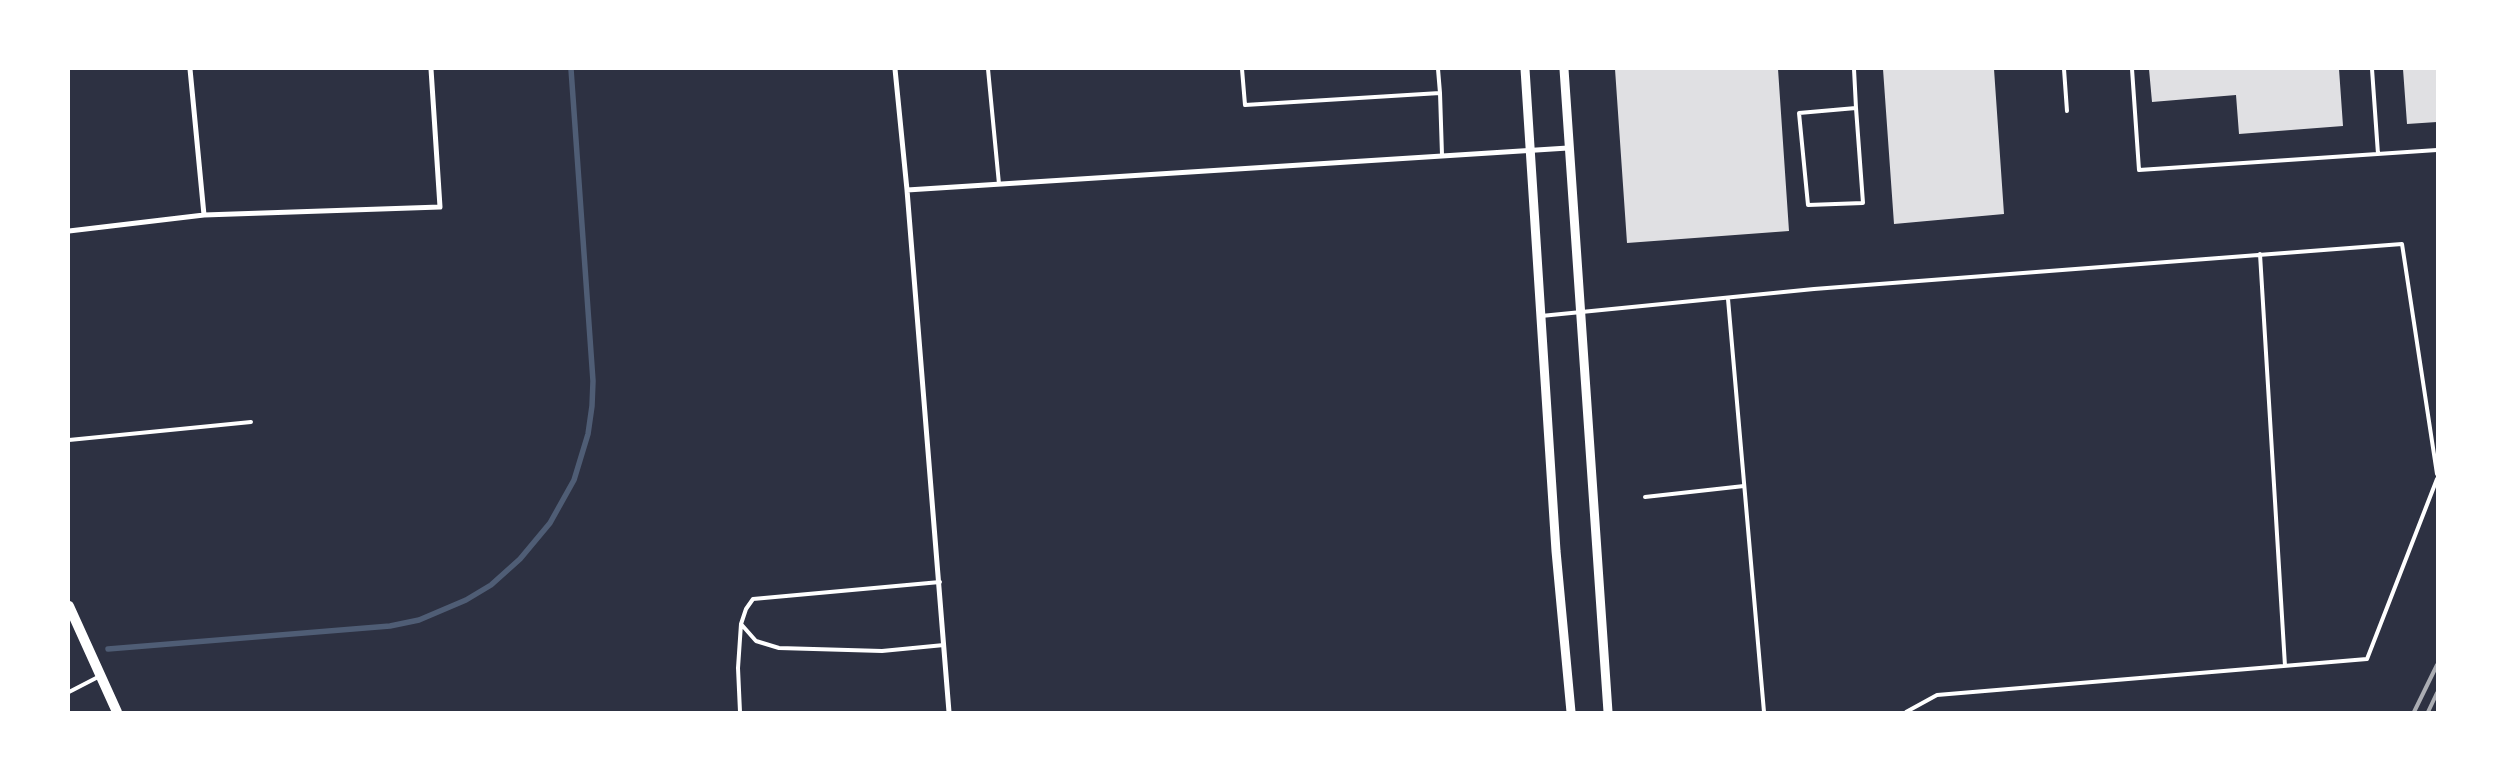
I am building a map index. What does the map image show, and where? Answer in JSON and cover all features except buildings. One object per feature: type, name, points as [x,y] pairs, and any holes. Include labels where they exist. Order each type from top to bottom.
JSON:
[{"type":"main road","points":[[69,606],[117,712]]},
{"type":"street","points":[[190,69],[204,215]]},
{"type":"street","points":[[69,231],[204,215],[440,206],[431,69]]},
{"type":"street","points":[[895,69],[940,582],[949,712]]},
{"type":"street","points":[[1525,69],[1556,551],[1571,712]]},
{"type":"street","points":[[1564,69],[1579,313],[1608,712]]},
{"type":"street","points":[[907,190],[1568,148]]},
{"type":"lane","points":[[988,69],[999,184]]},
{"type":"lane","points":[[1242,69],[1245,105],[1440,92]]},
{"type":"lane","points":[[1438,69],[1442,155]]},
{"type":"lane","points":[[1854,69],[1863,202],[1808,205],[1799,113],[1856,108]]},
{"type":"lane","points":[[2064,69],[2067,111]]},
{"type":"lane","points":[[2132,69],[2139,170],[2437,150]]},
{"type":"lane","points":[[2372,69],[2378,154]]},
{"type":"lane","points":[[1541,316],[1814,289],[2402,244],[2437,474]]},
{"type":"lane","points":[[2260,254],[2285,666]]},
{"type":"lane","points":[[1728,299],[1764,712]]},
{"type":"lane","points":[[69,440],[251,422]]},
{"type":"lane","points":[[1906,712],[1937,696],[2367,659],[2437,479]]},
{"type":"lane","points":[[1645,497],[1744,486]]},
{"type":"lane","points":[[740,712],[738,668],[741,624],[753,599],[940,582]]},
{"type":"lane","points":[[741,624],[756,641],[779,648],[882,651],[944,645]]},
{"type":"lane","points":[[69,692],[101,676]]},
{"type":"waterway","points":[[108,649],[390,626],[419,620],[466,600],[491,585],[520,559],[550,523],[574,480],[588,434],[592,406],[593,381],[571,69]]},
{"type":"railway","points":[[2414,712],[2437,665]]},
{"type":"railway","points":[[2428,712],[2437,693]]}]
